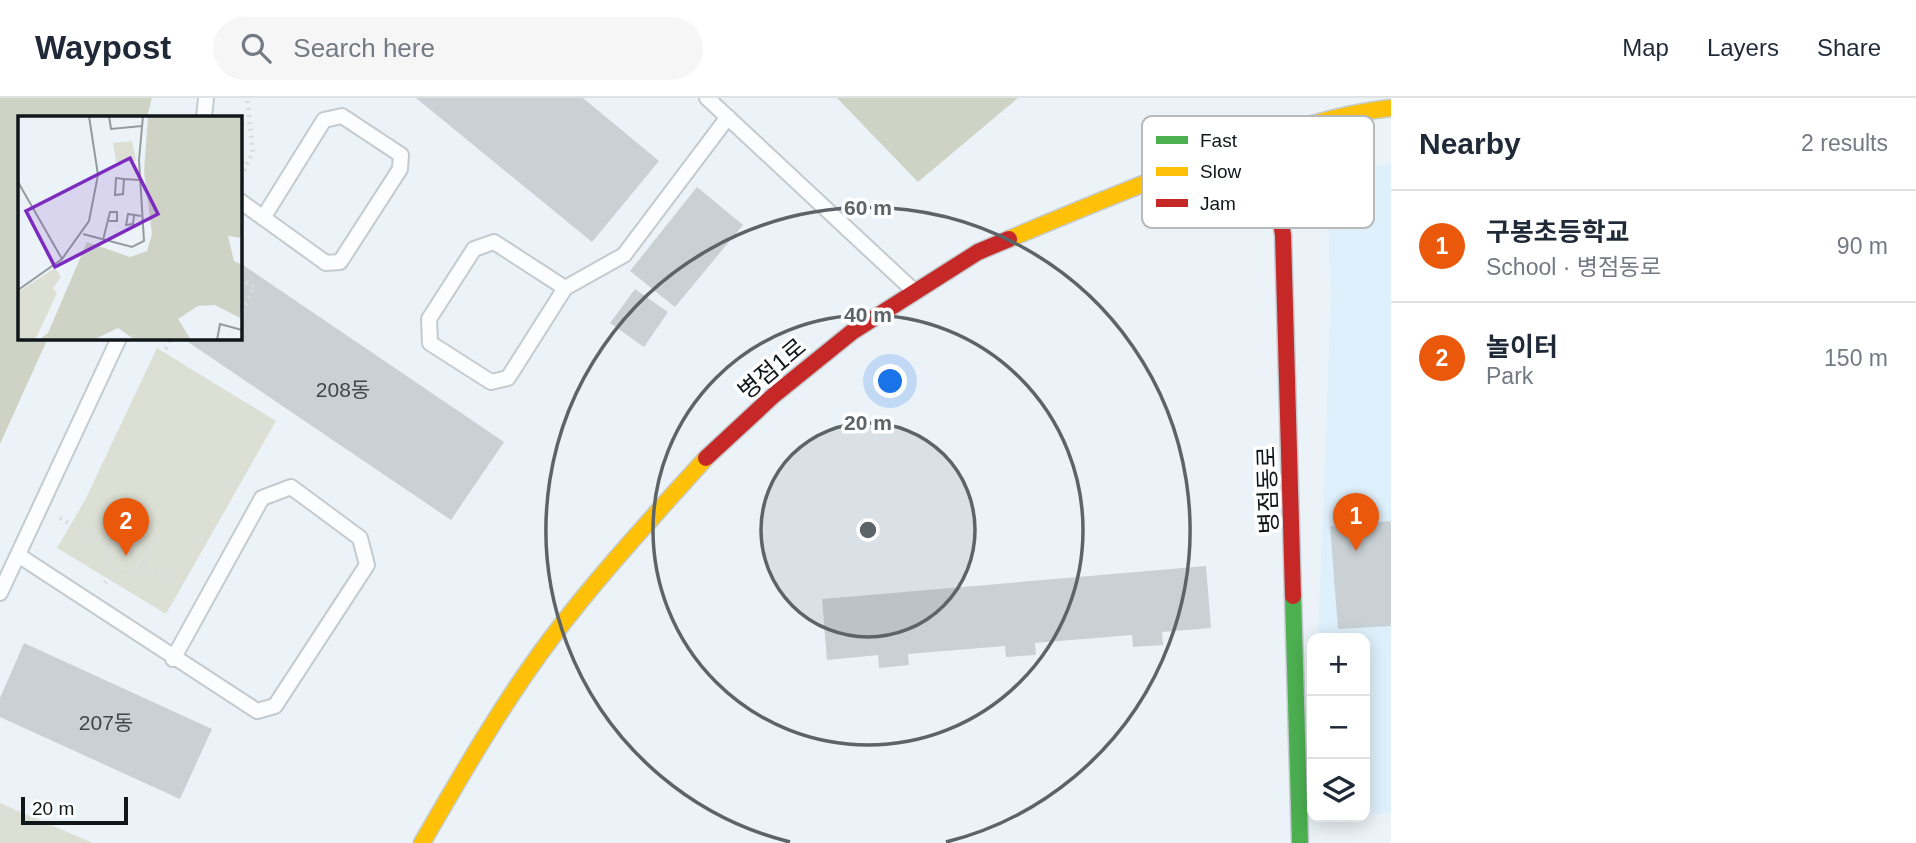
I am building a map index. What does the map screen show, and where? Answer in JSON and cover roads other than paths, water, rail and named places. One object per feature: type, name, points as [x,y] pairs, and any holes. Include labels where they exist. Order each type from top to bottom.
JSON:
[{"type":"street","name":"병점1로","points":[[1346,116],[1391,108]]},
{"type":"street","name":"병점1로","points":[[422,843],[477,748],[550,640],[621,553],[707,457],[774,395],[852,332],[978,252],[1142,183]]},
{"type":"street","name":"병점동로","points":[[1282,228],[1300,843]]},
{"type":"lane","points":[[204,116],[206,98]]},
{"type":"lane","points":[[707,98],[915,292]]},
{"type":"lane","points":[[242,202],[263,218],[326,263],[340,262],[400,169],[401,155],[342,117],[324,120],[263,218]]},
{"type":"lane","points":[[565,288],[494,242],[474,249],[429,319],[430,343],[491,383],[508,378],[565,288],[624,255],[728,117]]},
{"type":"lane","points":[[0,593],[118,340]]},
{"type":"lane","points":[[18,555],[173,659],[257,711],[275,706],[367,565],[360,538],[291,487],[262,498],[173,659]]},
{"type":"place","name":"구봉초등학교","points":[[1356,551]]},
{"type":"place","name":"놀이터","points":[[126,556]]}]
